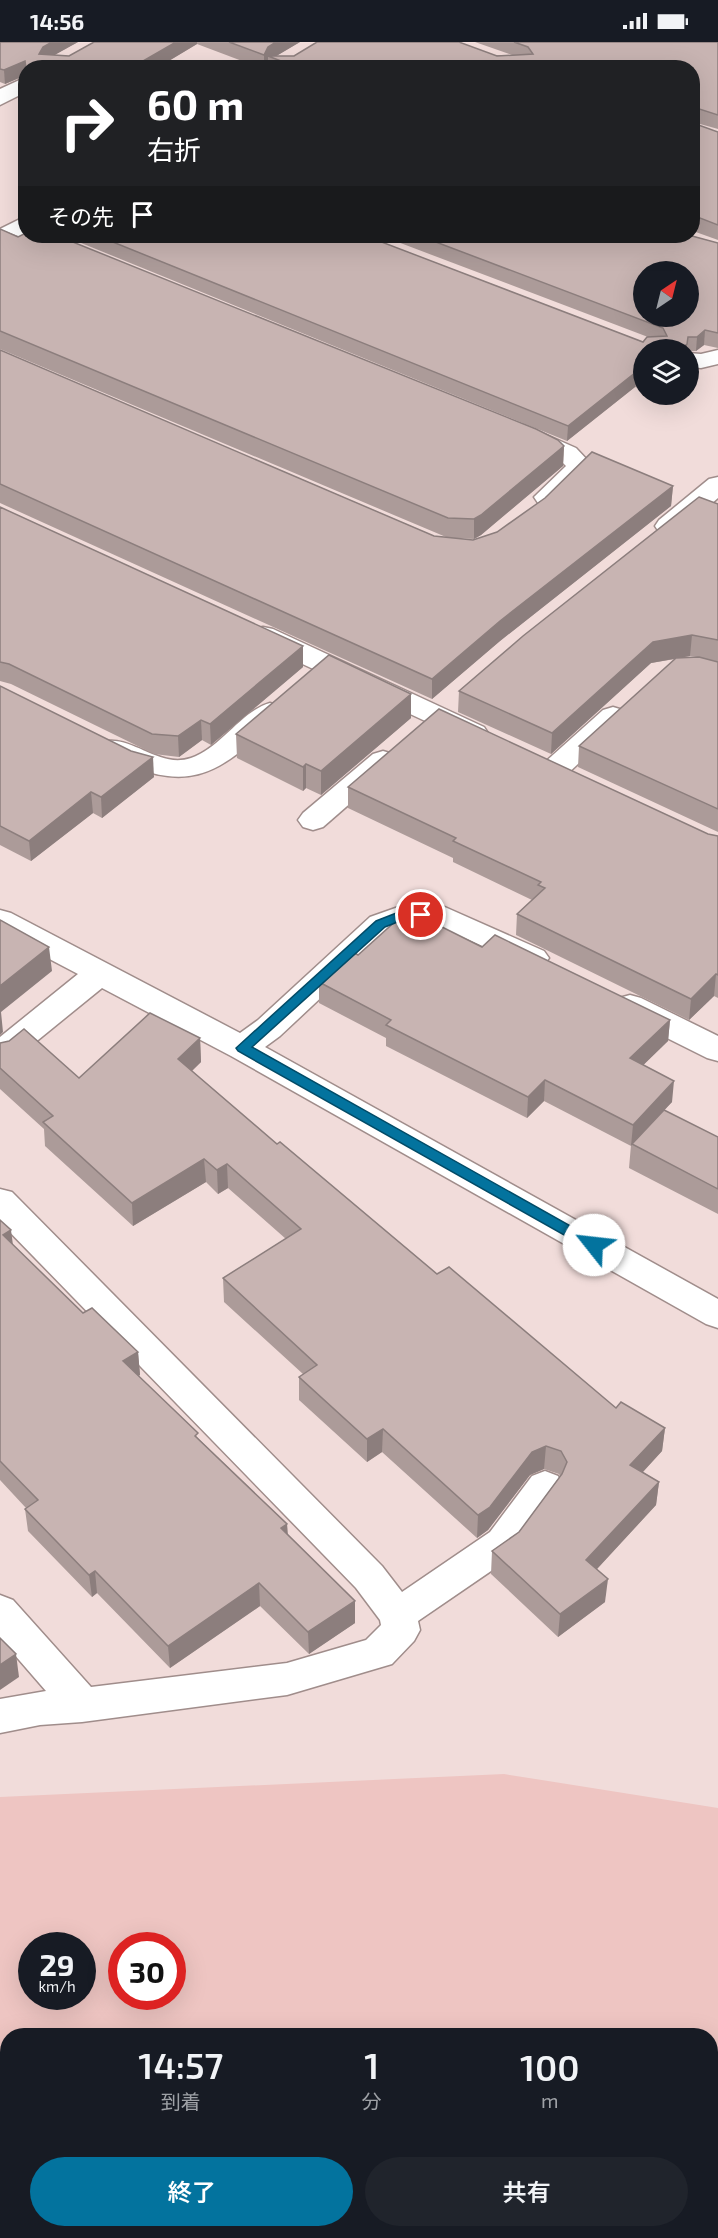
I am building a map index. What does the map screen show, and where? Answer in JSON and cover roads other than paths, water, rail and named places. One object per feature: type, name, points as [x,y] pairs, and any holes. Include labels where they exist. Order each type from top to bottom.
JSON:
[{"type":"street","points":[[0,98],[18,88]]},
{"type":"street","points":[[699,361],[718,357]]},
{"type":"street","points":[[501,424],[567,453],[580,466],[569,479],[525,515]]},
{"type":"street","points":[[648,542],[718,485]]},
{"type":"street","points":[[239,624],[326,664],[427,722],[500,745]]},
{"type":"street","points":[[92,738],[143,763],[168,770],[194,768],[215,759],[326,664]]},
{"type":"street","points":[[553,770],[629,701]]},
{"type":"street","points":[[314,820],[427,722]]},
{"type":"street","points":[[242,1048],[268,1028],[381,924],[404,915],[438,914],[559,971]]},
{"type":"street","points":[[0,920],[242,1048],[718,1315]]},
{"type":"street","points":[[0,1054],[100,973]]},
{"type":"street","points":[[601,992],[718,1050]]},
{"type":"street","points":[[0,1202],[369,1577],[398,1615],[401,1630],[378,1653],[287,1678],[82,1705],[40,1708],[0,1716]]},
{"type":"street","points":[[398,1615],[503,1543],[545,1486]]},
{"type":"street","points":[[0,1611],[82,1705]]}]
